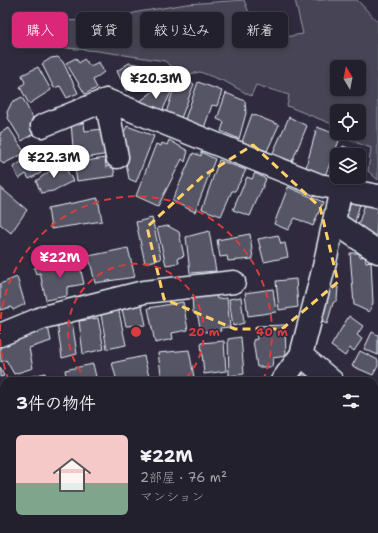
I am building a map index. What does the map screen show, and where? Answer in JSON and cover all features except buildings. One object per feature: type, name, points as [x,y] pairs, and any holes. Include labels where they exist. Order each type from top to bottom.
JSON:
[{"type":"street","points":[[42,126],[106,100],[319,185],[378,196]]},
{"type":"street","points":[[106,100],[118,157]]},
{"type":"street","points":[[285,377],[301,356],[323,271],[341,189]]},
{"type":"street","points":[[334,222],[378,252]]},
{"type":"street","points":[[0,335],[44,316],[144,292],[234,282]]},
{"type":"street","points":[[301,356],[327,377]]},
{"type":"highlighted area","points":[[253,145],[320,207],[338,282],[282,329],[235,329],[164,299],[147,227],[203,176]]},
{"type":"shaded area","points":[[244,0],[249,12],[232,12],[232,48],[288,48],[288,36],[303,34],[295,0],[357,0],[378,22],[378,180],[368,171],[371,148],[349,140],[366,140],[366,104],[330,104],[330,123],[287,106],[289,95],[256,85],[251,96],[226,82],[200,72],[183,75],[165,61],[67,48],[68,20],[76,21],[76,48],[132,48],[132,14],[138,12],[187,4]]}]
